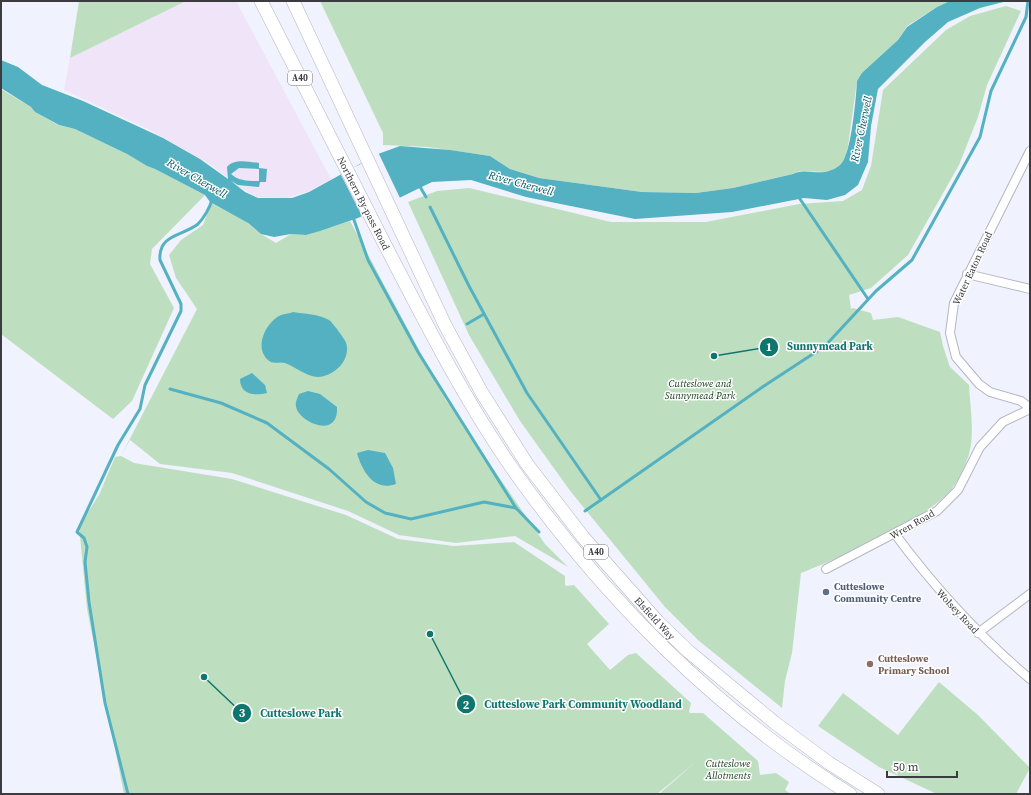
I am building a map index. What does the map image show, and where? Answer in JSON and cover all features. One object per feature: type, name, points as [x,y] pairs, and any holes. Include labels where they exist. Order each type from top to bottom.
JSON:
[{"type":"highway","name":"Northern By-pass Road","points":[[261,1],[430,332],[470,403]]},
{"type":"highway","name":"Northern By-pass Road","points":[[293,1],[393,218],[445,325],[482,394]]},
{"type":"highway","name":"Elsfield Way","points":[[482,394],[527,464],[554,500],[583,537],[658,622],[688,651],[733,690],[829,762],[878,794]]},
{"type":"highway","name":"Elsfield Way","points":[[470,403],[512,469],[571,547],[648,633],[678,662],[765,735],[820,775],[850,794]]},
{"type":"street","name":"Water Eaton Road","points":[[1030,151],[1027,165],[967,274],[954,303],[950,333],[956,357],[978,384],[990,392],[1021,401],[1030,408]]},
{"type":"street","points":[[967,274],[1030,289]]},
{"type":"street","name":"Wren Road","points":[[826,570],[937,511],[958,490],[980,447],[1003,422],[1030,408]]},
{"type":"street","name":"Wolsey Road","points":[[895,534],[929,579],[978,633],[1030,679]]},
{"type":"street","points":[[978,633],[1030,594]]},
{"type":"shaded area","points":[[186,1],[236,1],[331,179],[309,191],[287,198],[257,197],[243,189],[210,164],[146,128],[64,90],[70,58]]},
{"type":"green space","points":[[79,1],[186,1],[70,58]]},
{"type":"green space","points":[[320,1],[950,1],[937,7],[907,26],[898,40],[857,81],[848,146],[845,159],[838,167],[828,172],[800,171],[733,188],[696,193],[642,192],[539,178],[510,169],[490,156],[428,147],[383,145],[383,133]]},
{"type":"green space","name":"Cutteslowe and Sunnymead Park","points":[[1006,6],[1021,11],[987,85],[978,117],[959,165],[908,255],[871,288],[849,295],[851,309],[853,308],[871,313],[873,320],[898,317],[940,332],[950,367],[969,385],[972,437],[969,454],[958,480],[953,487],[926,511],[906,524],[859,548],[801,573],[792,653],[785,681],[782,708],[698,640],[665,607],[571,492],[520,421],[469,335],[408,202],[437,191],[469,188],[611,222],[706,222],[799,204],[843,201],[862,190],[871,166],[883,90],[946,30],[970,16]]},
{"type":"green space","points":[[1,89],[31,107],[35,112],[58,125],[75,129],[127,154],[147,166],[205,195],[152,249],[150,264],[174,308],[132,401],[113,419],[1,334]]},
{"type":"green space","points":[[211,203],[245,221],[261,234],[276,243],[291,234],[306,235],[350,221],[446,400],[545,544],[568,567],[515,536],[456,543],[399,535],[348,511],[232,473],[160,464],[130,440],[121,456],[197,309],[176,278],[169,255],[181,240],[203,225]]},
{"type":"green space","name":"Cutteslowe Allotments","points":[[121,456],[134,463],[232,479],[346,515],[398,539],[454,546],[514,542],[565,576],[565,585],[574,585],[609,624],[587,644],[610,670],[628,655],[636,653],[691,703],[690,713],[703,713],[758,761],[760,775],[776,773],[789,782],[785,790],[791,794],[659,794],[697,761],[657,794],[124,794],[87,609],[79,526],[99,495],[115,457]]},
{"type":"green space","points":[[939,682],[978,715],[1030,768],[1016,794],[937,794],[879,767],[818,726],[843,693],[898,735]]},
{"type":"water","name":"River Cherwell","points":[[950,1],[1007,1],[980,8],[948,22],[925,42],[878,89],[871,126],[868,162],[858,185],[845,195],[827,200],[804,198],[732,212],[635,219],[526,197],[471,180],[432,182],[358,218],[306,235],[291,234],[274,237],[261,234],[248,223],[210,202],[205,195],[147,166],[127,154],[75,129],[59,125],[35,112],[31,107],[1,88],[1,60],[18,67],[42,85],[83,101],[163,138],[200,159],[228,179],[227,167],[230,164],[242,161],[259,163],[259,168],[267,169],[266,182],[260,182],[259,187],[238,185],[231,181],[245,192],[258,198],[292,198],[309,192],[378,154],[400,146],[450,150],[490,156],[510,169],[539,178],[642,192],[696,193],[733,188],[798,172],[824,172],[839,166],[844,160],[850,141],[855,109],[857,81],[862,73],[898,40],[907,27],[937,7]],"holes":[[[239,168],[259,169],[259,181],[248,181],[231,174]]]},
{"type":"water","points":[[293,312],[316,315],[325,318],[337,329],[346,342],[347,352],[344,361],[335,371],[321,377],[310,376],[285,363],[274,363],[268,360],[264,355],[262,344],[268,327],[278,317]]},
{"type":"water","points":[[252,373],[265,385],[267,393],[253,394],[245,391],[240,379]]},
{"type":"water","points":[[308,391],[320,394],[337,407],[336,417],[332,423],[325,426],[318,425],[310,422],[298,412],[296,401],[299,394]]},
{"type":"water","points":[[368,450],[385,453],[393,468],[396,484],[388,486],[381,485],[370,478],[362,467],[357,453]]},
{"type":"pier","points":[[378,152],[400,198],[363,218],[340,173],[359,165]]},
{"type":"waterway","points":[[585,511],[764,386],[825,346],[876,291],[912,260],[980,137],[991,91],[1026,17],[1028,1]]},
{"type":"waterway","points":[[419,185],[426,197]]},
{"type":"waterway","points":[[800,199],[868,299]]},
{"type":"waterway","name":"River Cherwell","points":[[128,794],[105,703],[89,602],[85,562],[87,547],[84,538],[77,532],[118,445],[140,409],[145,385],[181,311],[181,304],[160,260],[160,251],[167,240],[198,224],[210,206],[212,200]]},
{"type":"waterway","points":[[430,207],[469,286],[527,393],[601,500]]},
{"type":"waterway","points":[[353,217],[368,260],[418,352],[516,508],[539,532]]},
{"type":"waterway","points":[[467,324],[484,314]]},
{"type":"waterway","points":[[170,389],[221,403],[267,423],[329,469],[366,502],[385,513],[411,519],[484,502],[516,508]]},
{"type":"place","name":"Sunnymead Park","points":[[714,356]]},
{"type":"place","name":"Cutteslowe Community Centre","points":[[826,592]]},
{"type":"place","name":"Cutteslowe Park Community Woodland","points":[[430,634]]},
{"type":"place","name":"Cutteslowe Primary School","points":[[870,664]]},
{"type":"place","name":"Cutteslowe Park","points":[[204,677]]}]
